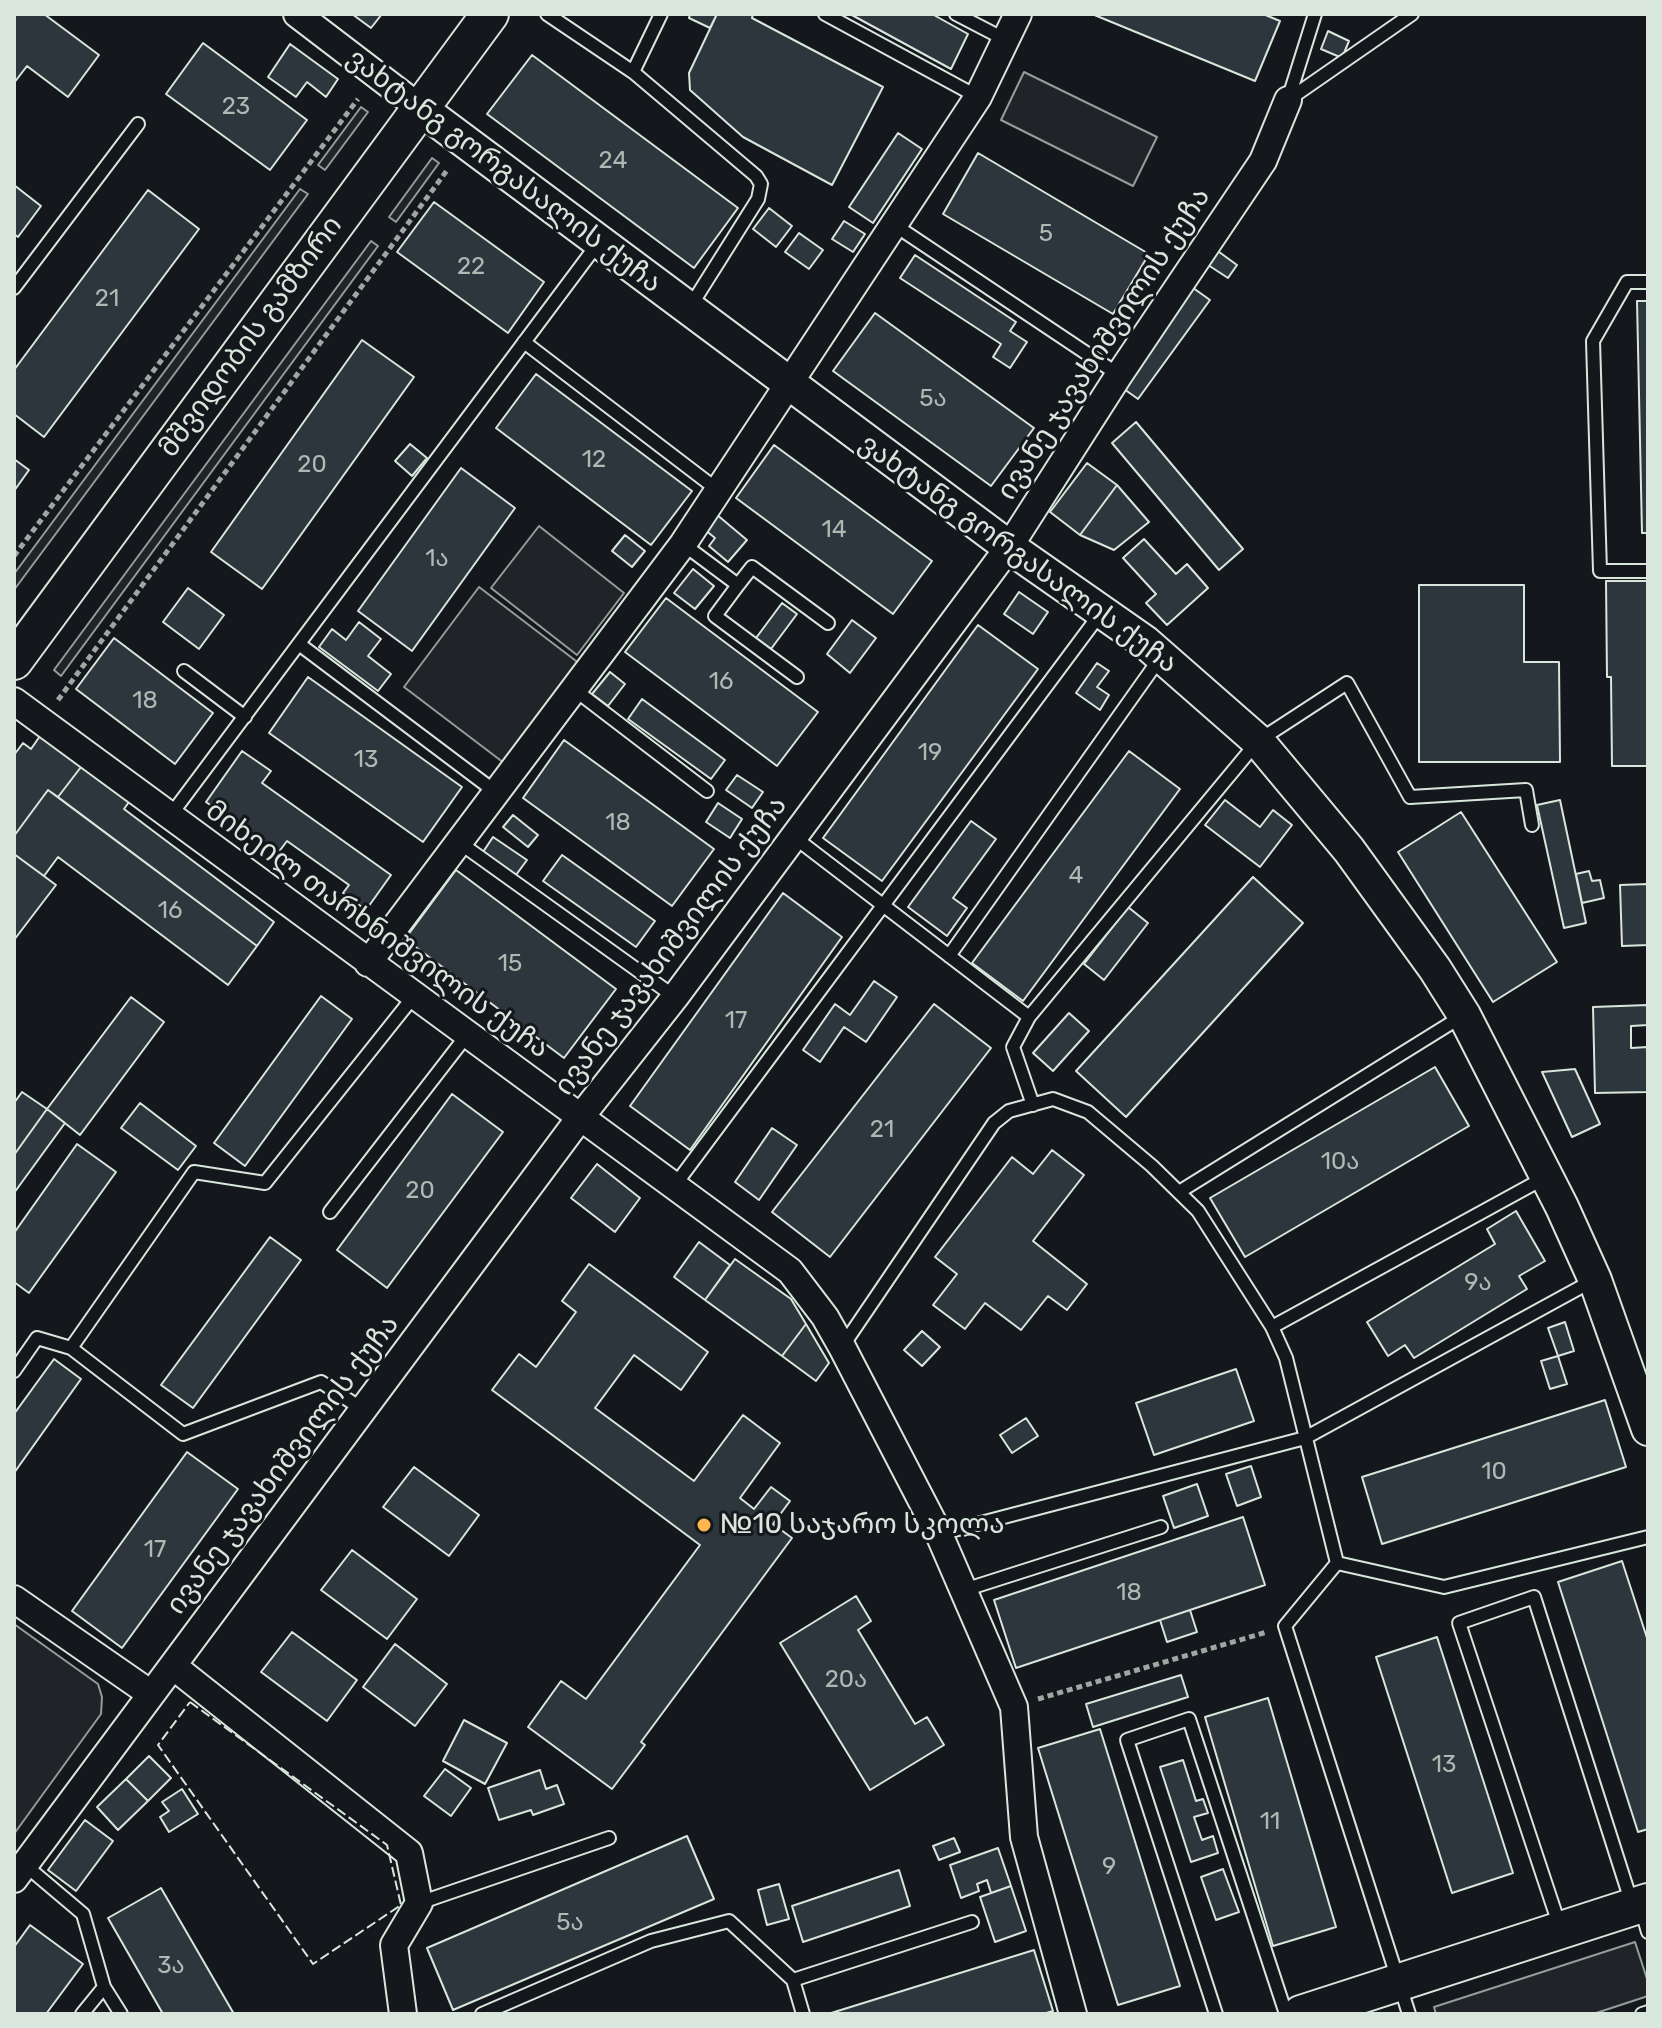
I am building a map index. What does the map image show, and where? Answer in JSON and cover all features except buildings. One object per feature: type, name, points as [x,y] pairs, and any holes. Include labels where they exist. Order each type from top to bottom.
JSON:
[{"type":"main road","name":"მშვიდობის გამზირი","points":[[14,661],[490,14]]},
{"type":"main road","points":[[1301,2014],[1404,1998],[1561,1930],[1642,1911]]},
{"type":"street","name":"ვახტანგ გორგასალის ქუჩა","points":[[297,14],[688,310],[1161,656],[1258,741],[1349,850],[1435,969],[1464,1015],[1595,1280],[1648,1429]]},
{"type":"street","points":[[368,963],[683,544],[896,226],[978,97],[1018,14]]},
{"type":"street","name":"ივანე ჯავახიშვილის ქუჩა","points":[[19,1872],[1009,547],[1119,375],[1263,161],[1288,100]]},
{"type":"street","name":"მიხეილ თარხნიშვილის ქუჩა","points":[[14,701],[579,1119],[675,1185],[790,1271],[825,1317],[842,1347],[939,1534],[1014,1707],[1024,1837],[1073,2014]]},
{"type":"street","points":[[14,1599],[151,1694]]},
{"type":"street","points":[[173,1666],[409,1853],[419,1903],[394,1945],[403,2014]]},
{"type":"lane","points":[[547,14],[633,72],[756,176],[761,184],[758,199],[688,310]]},
{"type":"lane","points":[[633,72],[661,14]]},
{"type":"lane","points":[[825,14],[978,97]]},
{"type":"lane","points":[[956,14],[1006,40]]},
{"type":"lane","name":"ივანე ჯავახიშვილის ქუჩა","points":[[1288,100],[1315,14]]},
{"type":"lane","points":[[1288,100],[1412,14]]},
{"type":"lane","points":[[14,288],[138,124]]},
{"type":"lane","points":[[896,226],[1119,375]]},
{"type":"lane","points":[[170,817],[599,242]]},
{"type":"lane","points":[[1648,282],[1627,282],[1593,341],[1600,571],[1648,571]]},
{"type":"lane","points":[[524,342],[719,491]]},
{"type":"lane","points":[[683,544],[738,585]]},
{"type":"lane","points":[[797,677],[715,616],[752,567],[828,623]]},
{"type":"lane","points":[[675,1185],[1102,612]]},
{"type":"lane","points":[[299,644],[497,793]]},
{"type":"lane","points":[[949,956],[1161,656]]},
{"type":"lane","points":[[184,671],[245,717]]},
{"type":"lane","points":[[1033,1105],[1013,1047],[1029,1017],[1258,741],[1347,683],[1410,797],[1526,790],[1532,825]]},
{"type":"lane","points":[[575,690],[707,791]]},
{"type":"lane","points":[[794,837],[1029,1017]]},
{"type":"lane","points":[[460,843],[675,997]]},
{"type":"lane","points":[[71,1348],[194,1172],[265,1183],[414,996]]},
{"type":"lane","points":[[1179,1192],[1464,1015]]},
{"type":"lane","points":[[330,1212],[467,1035]]},
{"type":"lane","points":[[842,1347],[994,1123],[1009,1111],[1053,1099],[1088,1112],[1152,1166],[1198,1211],[1272,1327],[1286,1358],[1337,1563]]},
{"type":"lane","points":[[1272,1327],[1546,1177]]},
{"type":"lane","points":[[939,1534],[1305,1438],[1595,1280]]},
{"type":"lane","points":[[14,1371],[37,1338],[71,1348],[183,1434],[321,1382],[365,1411]]},
{"type":"lane","points":[[964,1590],[1161,1527]]},
{"type":"lane","points":[[1337,1563],[1444,1587],[1648,1537]]},
{"type":"lane","points":[[1337,1563],[1285,1626],[1404,1998]]},
{"type":"lane","points":[[1561,1930],[1459,1623],[1534,1597],[1642,1911]]},
{"type":"lane","points":[[1216,2014],[1127,1740],[1189,1719],[1286,2014]]},
{"type":"lane","points":[[419,1903],[609,1838]]},
{"type":"lane","points":[[19,1872],[83,1914],[104,1987],[121,2014]]},
{"type":"lane","points":[[482,2014],[651,1941],[729,1921],[793,1980],[803,2014]]},
{"type":"lane","points":[[793,1980],[972,1922]]},
{"type":"lane","points":[[82,2014],[104,1987]]},
{"type":"path","points":[[14,556],[358,99]]},
{"type":"path","points":[[41,721],[448,169]]},
{"type":"path","points":[[1014,1707],[1285,1626]]},
{"type":"shaded area","points":[[1024,72],[1157,137],[1133,186],[1001,120]]},
{"type":"shaded area","points":[[361,107],[368,112],[325,170],[318,165]]},
{"type":"shaded area","points":[[432,158],[439,163],[396,222],[389,217]]},
{"type":"shaded area","points":[[300,189],[308,194],[14,590],[14,574]]},
{"type":"shaded area","points":[[371,241],[378,246],[61,676],[54,670]]},
{"type":"shaded area","points":[[539,526],[624,593],[577,655],[491,588]]},
{"type":"shaded area","points":[[479,587],[580,664],[504,763],[404,687]]},
{"type":"shaded area","points":[[14,1624],[98,1684],[102,1697],[101,1714],[14,1834]]},
{"type":"shaded area","points":[[1635,1942],[1648,1982],[1648,1996],[1593,2014],[1436,2014],[1434,2007]]},
{"type":"fence","points":[[190,1702],[387,1845],[401,1905],[313,1964],[158,1745],[190,1702]]},
{"type":"place","name":"№10 საჯარო სკოლა","points":[[704,1525]]}]
